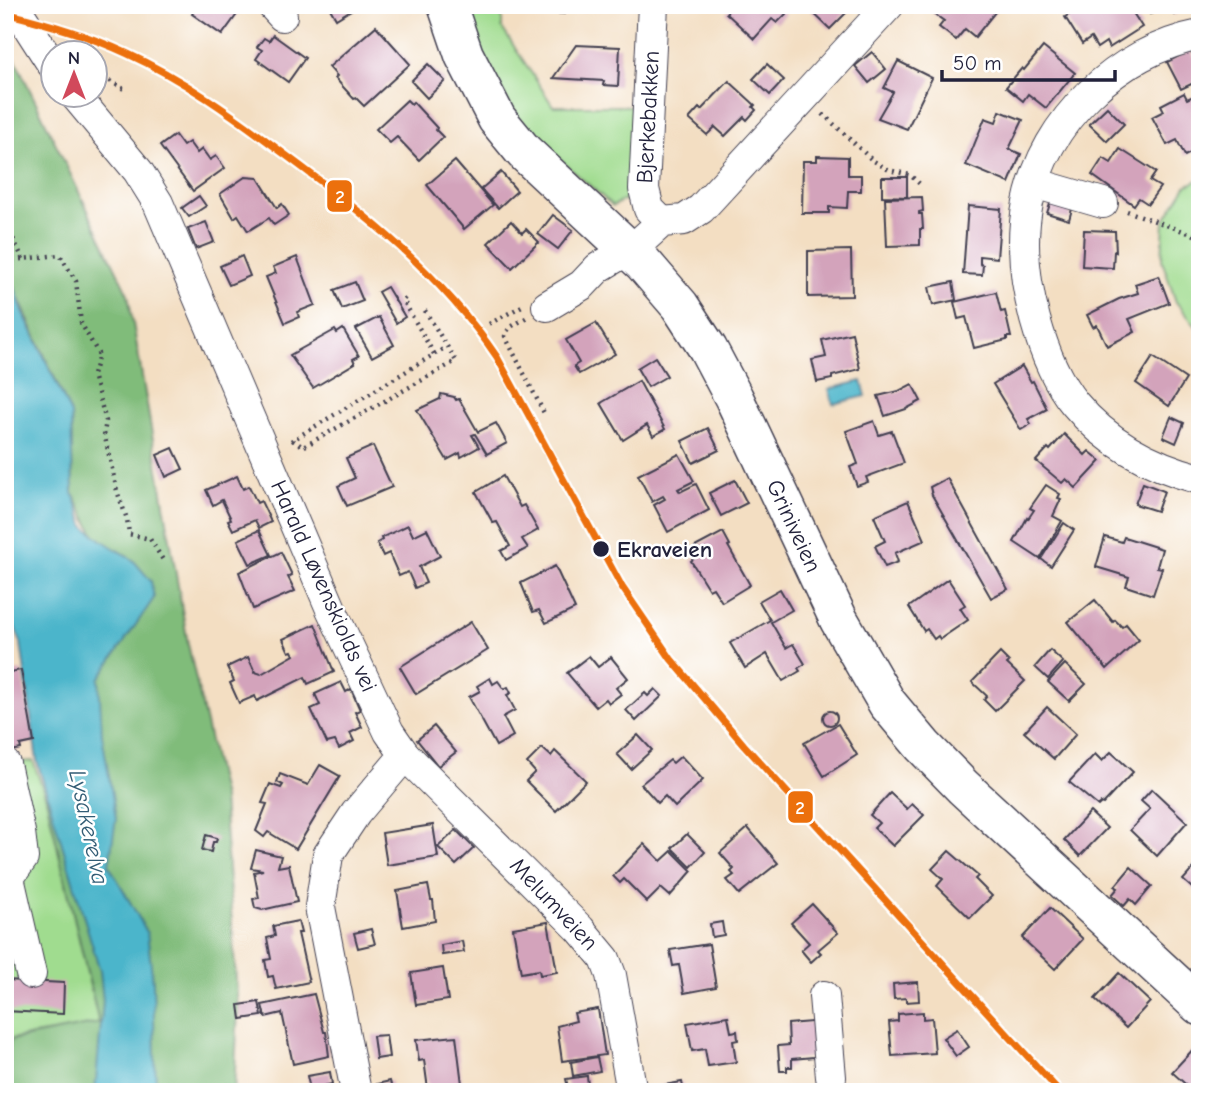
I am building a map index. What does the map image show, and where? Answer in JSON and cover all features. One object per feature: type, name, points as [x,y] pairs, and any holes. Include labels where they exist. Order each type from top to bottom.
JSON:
[{"type":"main road","name":"Griniveien","points":[[447,5],[468,64],[496,119],[539,167],[630,249],[680,306],[713,357],[839,621],[887,703],[923,746],[963,787],[1200,1006]]},
{"type":"street","points":[[14,5],[38,42]]},
{"type":"street","name":"Bjerkebakken","points":[[653,5],[644,189],[649,209],[662,222]]},
{"type":"street","points":[[547,306],[582,285],[598,268],[630,249],[662,222],[684,220],[701,209],[890,5]]},
{"type":"street","points":[[1200,34],[1161,46],[1135,58],[1091,91],[1063,126],[1034,183],[1026,227],[1026,280],[1040,336],[1050,364],[1073,402],[1094,425],[1146,461],[1169,471],[1200,479]]},
{"type":"street","name":"Harald Løvenskiolds vei","points":[[86,108],[138,171],[158,202],[225,365],[339,627],[389,732],[405,755]]},
{"type":"street","points":[[1034,183],[1103,202]]},
{"type":"street","points":[[356,1092],[320,908],[328,855],[356,813],[405,755]]},
{"type":"street","name":"Melumveien","points":[[405,755],[580,929],[605,959],[611,975],[632,1092]]},
{"type":"street","points":[[5,764],[23,858],[8,868],[32,974]]},
{"type":"street","points":[[824,996],[831,1077]]},
{"type":"path","points":[[108,80],[124,89]]},
{"type":"path","points":[[805,96],[872,160],[889,170],[910,175],[922,186]]},
{"type":"path","points":[[5,97],[11,118],[5,135]]},
{"type":"path","points":[[1103,202],[1200,237]]},
{"type":"path","points":[[5,212],[10,232],[23,259]]},
{"type":"path","points":[[13,260],[60,255],[76,281],[81,323],[99,355],[93,374],[106,421],[104,433],[129,534],[150,539],[163,560]]},
{"type":"path","points":[[405,298],[403,300],[434,354]]},
{"type":"path","points":[[544,413],[505,336],[509,328],[547,306]]},
{"type":"path","points":[[293,440],[303,447],[456,360],[424,309]]},
{"type":"path","points":[[265,454],[293,440],[443,349]]},
{"type":"green space","points":[[468,5],[502,5],[502,28],[553,106],[637,106],[632,196],[613,206],[518,123],[481,50]]},
{"type":"green space","points":[[5,38],[128,294],[188,644],[223,798],[238,1008],[234,1092],[5,1092],[5,1055],[11,1040],[99,1023],[46,798],[65,700],[150,581],[94,534],[73,493],[71,414],[5,268]]},
{"type":"green space","points":[[1200,179],[1200,331],[1176,302],[1162,260],[1164,221],[1186,186]]},
{"type":"green space","points":[[33,761],[46,798],[99,1024],[11,1039],[5,1055],[5,763]]},
{"type":"water","name":"Lysakerelva","points":[[5,268],[71,414],[73,493],[85,527],[133,560],[151,581],[154,598],[99,679],[102,735],[116,818],[109,865],[147,932],[153,982],[156,1092],[95,1092],[103,1001],[100,971],[37,761],[21,643],[7,608],[5,609]]},
{"type":"water","points":[[862,381],[866,396],[833,404],[829,389]]},
{"type":"building","points":[[194,5],[236,5],[241,9],[222,35],[192,14],[197,7]]},
{"type":"building","points":[[328,5],[359,5],[336,19]]},
{"type":"building","points":[[515,5],[596,5],[595,10],[587,9],[586,12],[565,9],[565,14],[515,10]]},
{"type":"building","points":[[733,5],[777,5],[786,14],[777,23],[772,19],[754,39],[726,13]]},
{"type":"building","points":[[805,5],[842,5],[848,11],[830,29]]},
{"type":"building","points":[[935,5],[989,5],[996,11],[975,37],[965,29],[956,40],[939,27],[944,21],[930,11]]},
{"type":"building","points":[[1085,5],[1096,5],[1098,9],[1103,5],[1128,5],[1142,27],[1109,48],[1106,42],[1097,48],[1091,38],[1082,44],[1065,17]]},
{"type":"building","points":[[1147,5],[1196,6],[1174,15],[1171,7],[1150,14]]},
{"type":"building","points":[[376,26],[410,64],[364,106],[335,78],[337,76],[329,67]]},
{"type":"building","points":[[273,35],[305,58],[288,82],[256,59],[262,50],[257,47],[264,38],[269,41]]},
{"type":"building","points":[[576,45],[620,47],[618,86],[603,85],[604,81],[553,78]]},
{"type":"building","points":[[1043,47],[1075,73],[1046,108],[1028,94],[1023,101],[1006,87]]},
{"type":"building","points":[[1191,50],[1200,68],[1200,80],[1181,89],[1167,62]]},
{"type":"building","points":[[872,52],[886,69],[869,83],[855,66]]},
{"type":"building","points":[[898,61],[932,78],[907,129],[878,118],[893,92],[884,88]]},
{"type":"building","points":[[428,64],[445,81],[427,98],[411,81]]},
{"type":"building","points":[[767,64],[784,80],[770,95],[753,79]]},
{"type":"building","points":[[729,81],[755,105],[753,107],[756,110],[747,120],[744,117],[725,136],[715,127],[707,135],[689,119]]},
{"type":"building","points":[[1184,93],[1187,99],[1198,94],[1200,98],[1200,148],[1185,156],[1177,140],[1167,145],[1152,117],[1164,111],[1161,105]]},
{"type":"building","points":[[407,100],[411,104],[413,102],[443,137],[419,160],[397,137],[390,143],[376,129]]},
{"type":"building","points":[[1107,107],[1124,124],[1107,141],[1089,124]]},
{"type":"building","points":[[1000,111],[1023,120],[1009,149],[1021,154],[1009,183],[966,165],[985,118],[996,122]]},
{"type":"building","points":[[175,135],[183,146],[189,142],[197,153],[202,149],[210,160],[216,156],[225,168],[193,191],[160,146]]},
{"type":"building","points":[[1120,149],[1156,172],[1150,181],[1160,187],[1148,204],[1139,198],[1134,205],[1092,175],[1103,158],[1111,163]]},
{"type":"building","points":[[817,156],[848,157],[848,175],[861,175],[861,191],[848,191],[847,208],[829,207],[829,213],[802,213],[803,161],[817,161]]},
{"type":"building","points":[[455,161],[493,205],[464,229],[427,185]]},
{"type":"building","points":[[501,172],[517,191],[498,208],[481,189]]},
{"type":"building","points":[[245,177],[258,178],[277,208],[282,204],[289,215],[274,225],[269,218],[248,231],[238,215],[234,218],[220,194]]},
{"type":"building","points":[[882,177],[907,177],[907,197],[882,196]]},
{"type":"building","points":[[199,196],[206,206],[189,217],[182,208]]},
{"type":"building","points":[[922,197],[923,211],[919,212],[922,214],[923,229],[920,229],[920,245],[887,246],[885,198]]},
{"type":"building","points":[[1052,198],[1073,205],[1069,220],[1047,213]]},
{"type":"building","points":[[968,206],[1001,209],[997,258],[980,256],[982,275],[963,274]]},
{"type":"building","points":[[553,215],[573,230],[558,249],[538,234]]},
{"type":"building","points":[[511,221],[522,233],[526,229],[539,242],[512,268],[488,243]]},
{"type":"building","points":[[206,222],[214,242],[196,249],[188,229]]},
{"type":"building","points":[[1084,230],[1115,231],[1116,252],[1114,251],[1113,268],[1082,266]]},
{"type":"building","points":[[851,250],[852,296],[808,297],[808,251]]},
{"type":"building","points":[[242,256],[250,276],[229,285],[220,266]]},
{"type":"building","points":[[297,257],[315,305],[297,312],[299,317],[285,323],[266,277],[276,273],[273,267]]},
{"type":"building","points":[[1159,276],[1169,303],[1129,319],[1135,332],[1107,346],[1097,325],[1093,327],[1087,315],[1138,293],[1135,284]]},
{"type":"building","points":[[355,282],[363,301],[342,309],[334,290]]},
{"type":"building","points":[[953,282],[956,300],[933,305],[929,287]]},
{"type":"building","points":[[387,287],[405,317],[396,323],[378,292]]},
{"type":"building","points":[[996,292],[1001,312],[1005,311],[1011,337],[974,348],[966,317],[958,319],[954,302]]},
{"type":"building","points":[[379,317],[394,345],[372,357],[356,329]]},
{"type":"building","points":[[596,323],[615,354],[579,374],[574,366],[579,363],[566,340]]},
{"type":"building","points":[[343,329],[359,356],[353,359],[355,363],[313,388],[290,355],[335,330],[337,333]]},
{"type":"building","points":[[852,333],[860,369],[817,382],[812,360],[826,357],[822,340]]},
{"type":"building","points":[[655,357],[667,376],[648,387],[637,368]]},
{"type":"building","points":[[1153,357],[1186,379],[1169,406],[1136,383]]},
{"type":"building","points":[[1022,366],[1047,409],[1028,419],[1031,424],[1021,430],[993,384]]},
{"type":"building","points":[[639,381],[665,429],[653,436],[647,425],[623,440],[601,403]]},
{"type":"building","points":[[912,384],[921,401],[885,416],[878,396],[899,391]]},
{"type":"building","points":[[441,394],[459,399],[478,432],[496,423],[507,443],[487,454],[475,434],[472,435],[479,447],[461,457],[460,453],[447,460],[417,410],[440,399]]},
{"type":"building","points":[[1171,417],[1184,423],[1176,443],[1163,437]]},
{"type":"building","points":[[874,421],[879,435],[892,431],[904,463],[866,477],[868,482],[857,486],[850,467],[858,464],[846,431]]},
{"type":"building","points":[[708,428],[719,450],[693,463],[682,441]]},
{"type":"building","points":[[1064,434],[1085,455],[1089,451],[1101,461],[1076,488],[1066,479],[1062,483],[1036,461]]},
{"type":"building","points":[[373,446],[392,487],[347,506],[338,486],[355,478],[346,458]]},
{"type":"building","points":[[173,448],[183,469],[166,477],[157,455]]},
{"type":"building","points":[[679,454],[694,481],[678,489],[680,492],[696,484],[709,510],[668,532],[654,505],[665,499],[663,496],[652,502],[638,475]]},
{"type":"building","points":[[237,476],[243,489],[249,486],[257,503],[261,501],[271,522],[259,528],[255,520],[233,530],[222,500],[213,505],[206,490]]},
{"type":"building","points":[[503,476],[520,507],[524,505],[538,530],[522,539],[528,548],[506,560],[501,551],[510,546],[497,522],[493,523],[476,492]]},
{"type":"building","points":[[947,478],[1008,589],[991,598],[932,495],[930,487]]},
{"type":"building","points":[[735,480],[747,503],[721,516],[709,493]]},
{"type":"building","points":[[1143,483],[1164,491],[1157,511],[1135,504]]},
{"type":"building","points":[[1046,485],[1060,494],[1058,498],[1061,499],[1053,516],[1062,521],[1040,559],[1014,542],[1034,510],[1030,508]]},
{"type":"building","points":[[908,501],[925,540],[895,553],[898,562],[885,567],[875,546],[885,541],[874,516]]},
{"type":"building","points":[[1064,523],[1074,530],[1051,566],[1041,559]]},
{"type":"building","points":[[408,525],[413,536],[427,529],[440,556],[419,567],[426,583],[415,588],[408,572],[399,576],[389,553],[383,556],[377,543],[381,538]]},
{"type":"building","points":[[259,530],[271,555],[250,564],[238,540]]},
{"type":"building","points":[[723,532],[750,585],[722,602],[713,588],[709,590],[691,561],[699,554],[695,547]]},
{"type":"building","points":[[1105,537],[1122,542],[1124,537],[1162,549],[1157,567],[1162,568],[1153,595],[1126,586],[1129,577],[1096,567]]},
{"type":"building","points":[[281,552],[292,575],[288,577],[295,591],[253,609],[239,572]]},
{"type":"building","points":[[555,566],[575,609],[546,623],[539,610],[533,612],[521,583]]},
{"type":"building","points":[[948,579],[965,605],[960,608],[968,620],[940,639],[938,636],[934,639],[927,629],[924,631],[909,607]]},
{"type":"building","points":[[780,589],[792,610],[771,622],[786,648],[793,644],[805,664],[798,668],[800,671],[783,681],[767,654],[745,668],[730,643],[770,620],[759,601]]},
{"type":"building","points":[[1095,600],[1113,622],[1115,620],[1122,627],[1126,624],[1139,640],[1107,669],[1068,622]]},
{"type":"building","points":[[471,622],[488,650],[416,694],[400,667]]},
{"type":"building","points":[[315,624],[334,672],[308,684],[305,677],[257,701],[255,696],[239,703],[230,683],[234,681],[227,667],[248,657],[255,672],[261,674],[294,655],[292,651],[289,652],[283,639]]},
{"type":"building","points":[[1050,650],[1063,662],[1048,679],[1035,667]]},
{"type":"building","points":[[1000,653],[1009,662],[1007,664],[1025,681],[995,711],[984,700],[987,696],[972,682]]},
{"type":"building","points":[[589,656],[598,667],[611,657],[628,678],[616,688],[621,694],[609,703],[606,699],[596,707],[567,673]]},
{"type":"building","points":[[1065,664],[1086,684],[1069,701],[1048,682]]},
{"type":"building","points":[[21,670],[34,742],[20,745],[21,749],[11,751],[10,747],[5,748],[5,673]]},
{"type":"building","points":[[490,678],[493,684],[498,681],[504,689],[508,687],[511,693],[507,695],[515,710],[503,717],[513,736],[496,746],[469,697],[480,691],[477,686]]},
{"type":"building","points":[[341,682],[346,692],[351,689],[360,710],[355,712],[362,727],[350,733],[354,741],[339,749],[335,741],[327,743],[311,709],[320,705],[315,694]]},
{"type":"building","points":[[655,689],[662,696],[636,721],[626,710],[645,693],[648,696]]},
{"type":"building","points":[[1047,707],[1076,734],[1054,759],[1024,732]]},
{"type":"building","points":[[830,711],[835,713],[835,723],[830,725],[825,723],[823,718],[825,713]]},
{"type":"building","points":[[838,724],[857,755],[824,776],[804,743]]},
{"type":"building","points":[[434,726],[456,752],[438,766],[417,740]]},
{"type":"building","points":[[638,735],[652,750],[631,769],[617,754]]},
{"type":"building","points":[[542,748],[551,756],[555,751],[586,781],[556,811],[526,781],[535,772],[527,763]]},
{"type":"building","points":[[1111,752],[1133,772],[1098,806],[1069,782],[1095,754],[1102,761]]},
{"type":"building","points":[[681,756],[703,780],[675,807],[665,796],[658,803],[641,784],[670,760],[673,763]]},
{"type":"building","points":[[320,765],[340,776],[296,849],[268,832],[264,837],[256,831],[267,804],[262,803],[270,784],[281,788],[283,785],[277,782],[280,774],[308,785]]},
{"type":"building","points":[[1152,789],[1187,822],[1157,856],[1130,830],[1150,809],[1141,801]]},
{"type":"building","points":[[890,793],[907,809],[912,804],[924,815],[893,846],[874,828],[879,823],[870,815]]},
{"type":"building","points":[[1090,812],[1107,828],[1080,856],[1064,840]]},
{"type":"building","points":[[433,825],[438,857],[387,865],[382,833]]},
{"type":"building","points":[[748,828],[778,863],[739,894],[727,880],[734,875],[731,872],[734,869],[720,853]]},
{"type":"building","points":[[456,830],[474,848],[456,865],[438,847]]},
{"type":"building","points":[[687,834],[705,852],[691,867],[672,848]]},
{"type":"building","points":[[206,835],[217,838],[216,842],[213,842],[211,852],[202,850]]},
{"type":"building","points":[[644,844],[661,861],[672,851],[692,871],[670,896],[661,888],[647,902],[624,879],[620,883],[613,876]]},
{"type":"building","points":[[256,850],[281,856],[278,867],[289,865],[297,902],[262,910],[255,908],[253,899],[259,898],[254,872],[263,870],[251,868]]},
{"type":"building","points":[[949,851],[978,876],[975,879],[992,896],[970,918],[937,886],[943,879],[932,869]]},
{"type":"building","points":[[1200,861],[1200,895],[1183,880]]},
{"type":"building","points":[[1131,867],[1152,886],[1136,905],[1130,899],[1124,906],[1112,895],[1118,888],[1115,886]]},
{"type":"building","points":[[428,885],[435,921],[403,927],[397,891]]},
{"type":"building","points":[[812,904],[838,933],[818,950],[821,953],[811,962],[801,950],[809,943],[791,923]]},
{"type":"building","points":[[1050,908],[1083,939],[1055,969],[1022,938]]},
{"type":"building","points":[[298,921],[301,933],[298,933],[309,982],[276,989],[273,976],[268,977],[265,960],[271,959],[267,938],[275,936],[273,926]]},
{"type":"building","points":[[548,922],[557,972],[540,975],[539,970],[521,973],[513,928]]},
{"type":"building","points":[[722,922],[724,935],[712,937],[710,924]]},
{"type":"building","points":[[371,929],[375,944],[358,948],[354,933]]},
{"type":"building","points":[[462,941],[464,952],[442,955],[441,945]]},
{"type":"building","points":[[709,944],[716,987],[684,993],[679,965],[673,966],[670,950]]},
{"type":"building","points":[[443,968],[448,1000],[416,1005],[411,973]]},
{"type":"building","points":[[1119,973],[1150,1002],[1126,1028],[1095,999]]},
{"type":"building","points":[[6,980],[64,983],[63,1014],[5,1011]]},
{"type":"building","points":[[918,982],[919,1001],[894,999],[893,984]]},
{"type":"building","points":[[314,994],[326,1032],[329,1056],[293,1064],[282,1013],[265,1017],[262,1005]]},
{"type":"building","points":[[259,1002],[262,1016],[241,1019],[239,1005]]},
{"type":"building","points":[[598,1009],[605,1055],[562,1061],[557,1026],[576,1021],[574,1013]]},
{"type":"building","points":[[923,1012],[923,1019],[932,1018],[935,1053],[892,1056],[889,1022],[898,1021],[898,1014]]},
{"type":"building","points":[[728,1016],[731,1032],[737,1031],[738,1040],[733,1041],[736,1062],[708,1066],[705,1049],[692,1051],[687,1023]]},
{"type":"building","points":[[823,1021],[825,1056],[792,1059],[792,1067],[787,1067],[787,1071],[780,1071],[778,1046],[789,1045],[788,1024]]},
{"type":"building","points":[[957,1029],[969,1047],[956,1056],[943,1038]]},
{"type":"building","points":[[386,1035],[389,1057],[376,1059],[373,1036]]},
{"type":"building","points":[[456,1036],[462,1084],[428,1089],[424,1060],[419,1061],[416,1040]]},
{"type":"building","points":[[1197,1045],[1200,1048],[1200,1092],[1194,1092],[1172,1072]]},
{"type":"building","points":[[597,1057],[600,1071],[573,1076],[571,1062]]},
{"type":"building","points":[[330,1072],[332,1084],[310,1089],[307,1076]]},
{"type":"building","points":[[587,1076],[588,1085],[568,1087],[566,1079]]},
{"type":"building","points":[[390,1081],[393,1092],[379,1092],[377,1084]]},
{"type":"building","points":[[682,1082],[684,1092],[659,1092],[658,1086]]},
{"type":"transit line","name":"2","points":[[5,13],[97,41],[147,63],[188,86],[246,125],[343,198],[426,271],[475,327],[497,357],[622,587],[671,659],[744,745],[1060,1092]]},
{"type":"place","name":"Ekraveien","points":[[601,549]]}]
